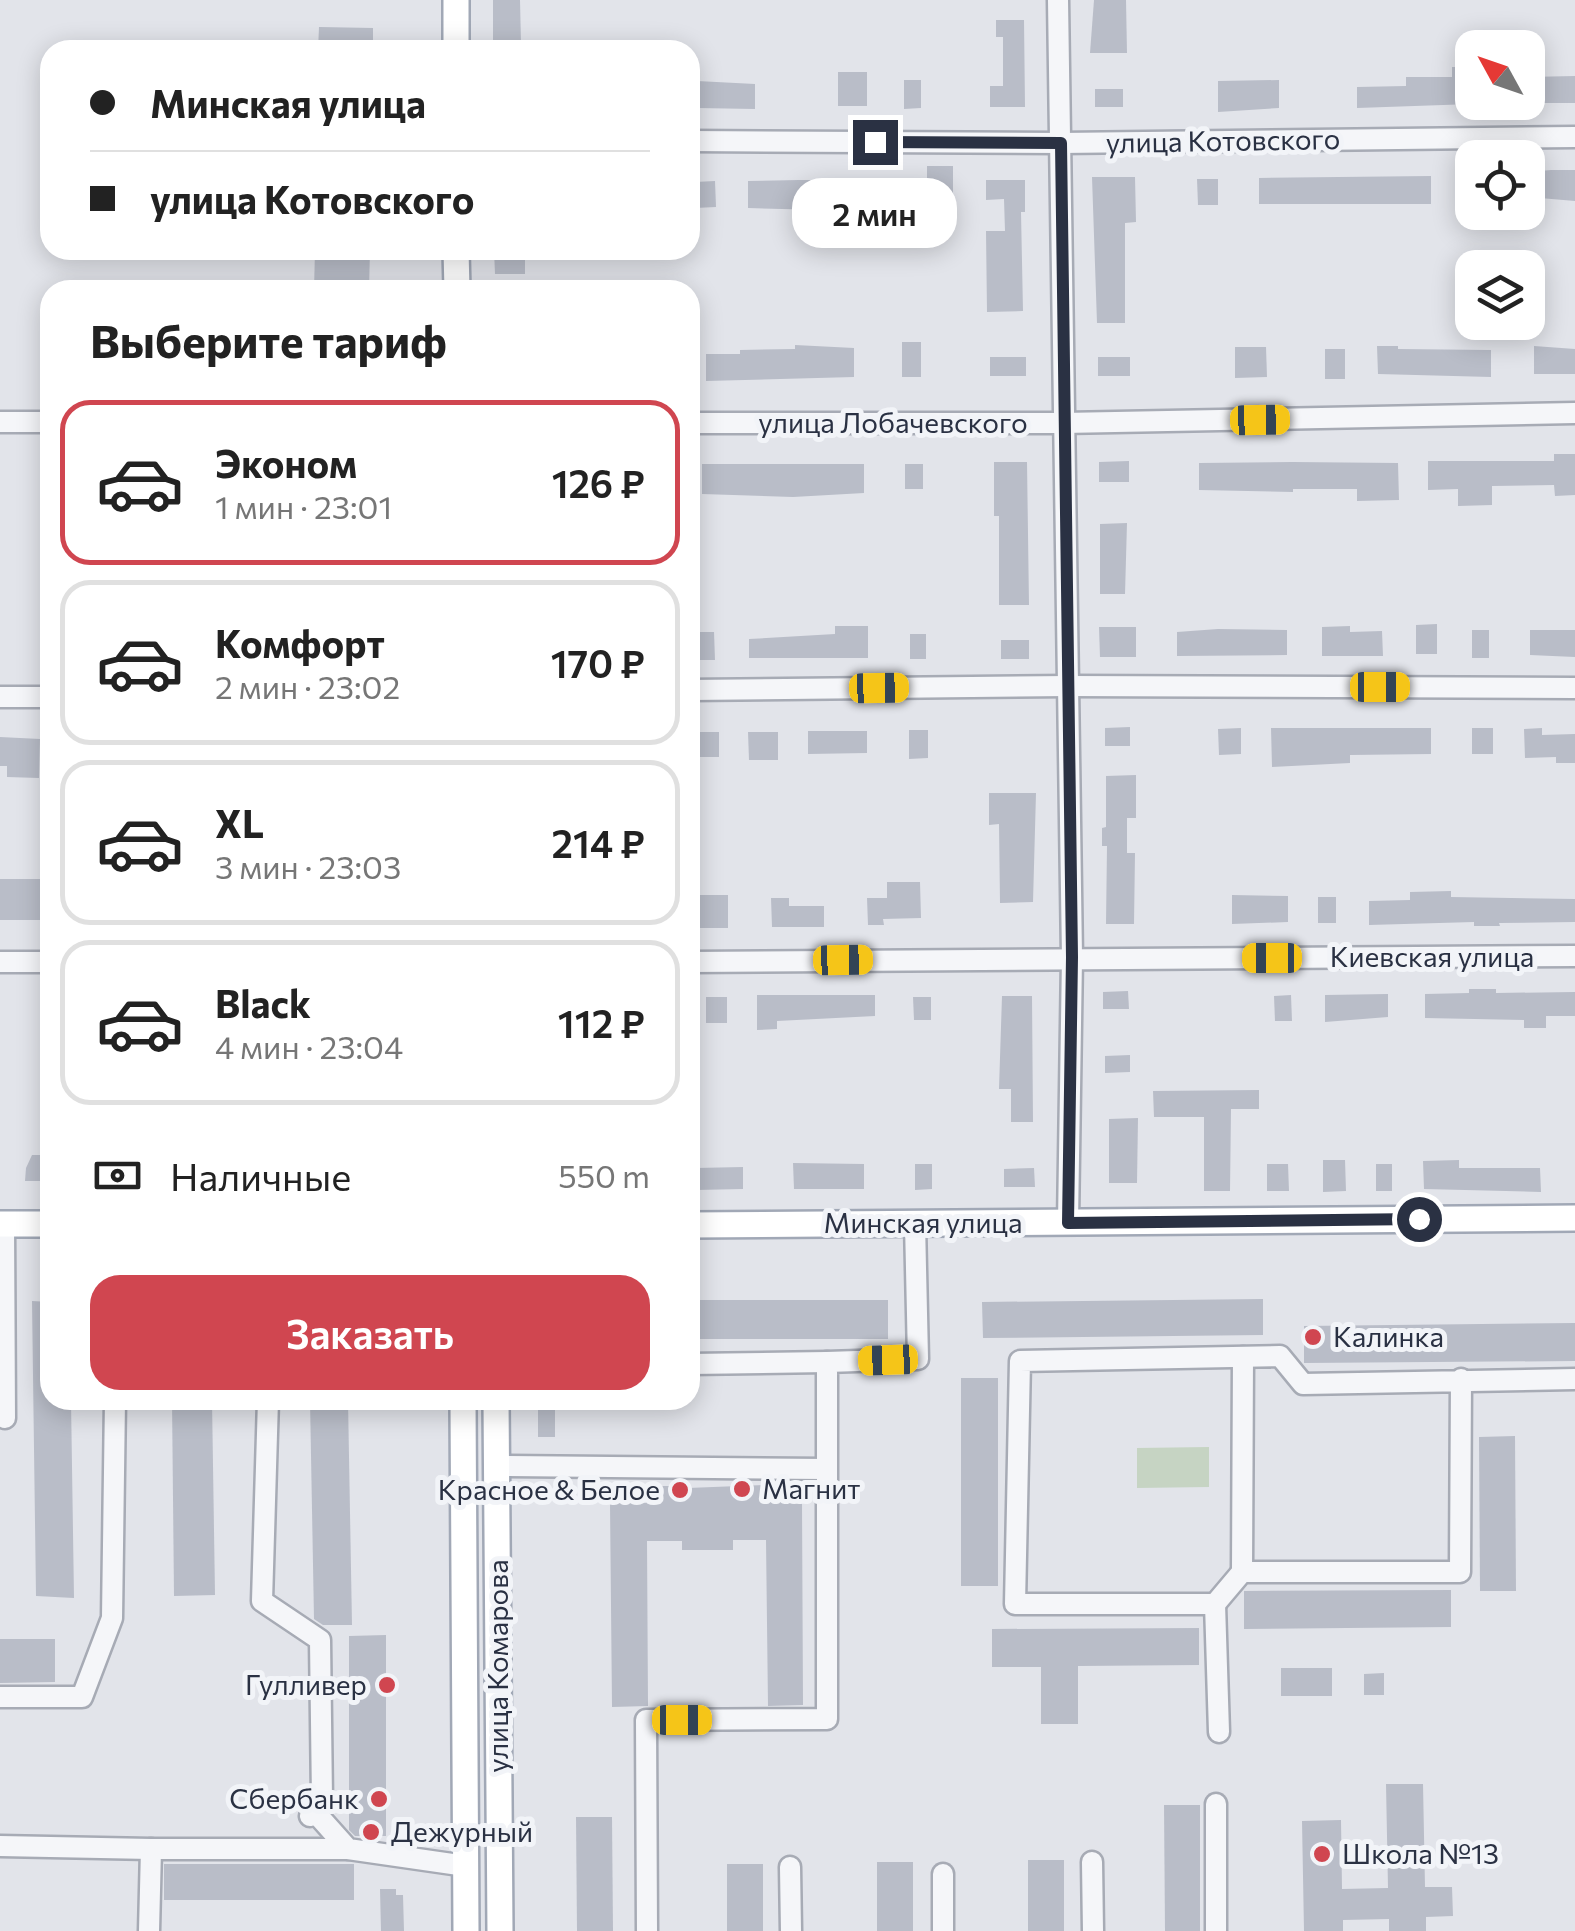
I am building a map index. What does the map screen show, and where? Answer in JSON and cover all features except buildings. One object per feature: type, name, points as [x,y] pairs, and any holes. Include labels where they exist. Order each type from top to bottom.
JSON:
[{"type":"main road","points":[[456,0],[456,40]]},
{"type":"main road","name":"Минская улица","points":[[700,1225],[1575,1218]]},
{"type":"main road","points":[[2,1224],[40,1224]]},
{"type":"main road","points":[[462,1410],[466,1931]]},
{"type":"main road","name":"улица Комарова","points":[[496,1410],[500,1931]]},
{"type":"street","points":[[1058,0],[1072,957],[1068,1223]]},
{"type":"street","name":"улица Котовского","points":[[700,141],[1061,143],[1575,137]]},
{"type":"street","name":"улица Лобачевского","points":[[700,422],[1063,423],[1575,414]]},
{"type":"street","points":[[0,422],[40,422]]},
{"type":"street","points":[[700,690],[1068,686],[1575,688]]},
{"type":"street","points":[[0,698],[40,697]]},
{"type":"street","name":"Киевская улица","points":[[700,962],[1575,956]]},
{"type":"street","points":[[0,962],[40,962]]},
{"type":"street","points":[[700,1364],[918,1359],[915,1223]]},
{"type":"street","points":[[2,1224],[5,1418]]},
{"type":"street","points":[[1216,1604],[1016,1604],[1020,1361],[1280,1356],[1303,1384],[1575,1378]]},
{"type":"street","points":[[1219,1732],[1216,1604],[1242,1572],[1243,1357]]},
{"type":"street","points":[[647,1931],[646,1720],[826,1719],[827,1362]]},
{"type":"street","points":[[1242,1572],[1460,1572],[1461,1379]]},
{"type":"street","points":[[0,1697],[82,1697],[112,1618],[115,1410]]},
{"type":"street","points":[[268,1410],[262,1600],[320,1640],[322,1800],[312,1814],[348,1849]]},
{"type":"street","points":[[497,1466],[825,1469]]},
{"type":"street","points":[[1216,1804],[1216,1931]]},
{"type":"street","points":[[0,1846],[348,1849],[466,1866]]},
{"type":"street","points":[[149,1931],[152,1850]]},
{"type":"street","points":[[1092,1862],[1093,1931]]},
{"type":"street","points":[[790,1867],[791,1931]]},
{"type":"street","points":[[943,1874],[943,1931]]},
{"type":"green space","points":[[1209,1447],[1209,1487],[1137,1488],[1137,1448]]},
{"type":"place","name":"Калинка","points":[[1313,1337]]},
{"type":"place","name":"Магнит","points":[[742,1489]]},
{"type":"place","name":"Красное & Белое","points":[[680,1490]]},
{"type":"place","name":"Гулливер","points":[[387,1685]]},
{"type":"place","name":"Сбербанк","points":[[379,1799]]},
{"type":"place","name":"Дежурный","points":[[371,1832]]},
{"type":"place","name":"Школа №13","points":[[1322,1854]]},
{"type":"route","points":[[875,142],[1061,143],[1072,957],[1068,1223],[1419,1219]]}]
